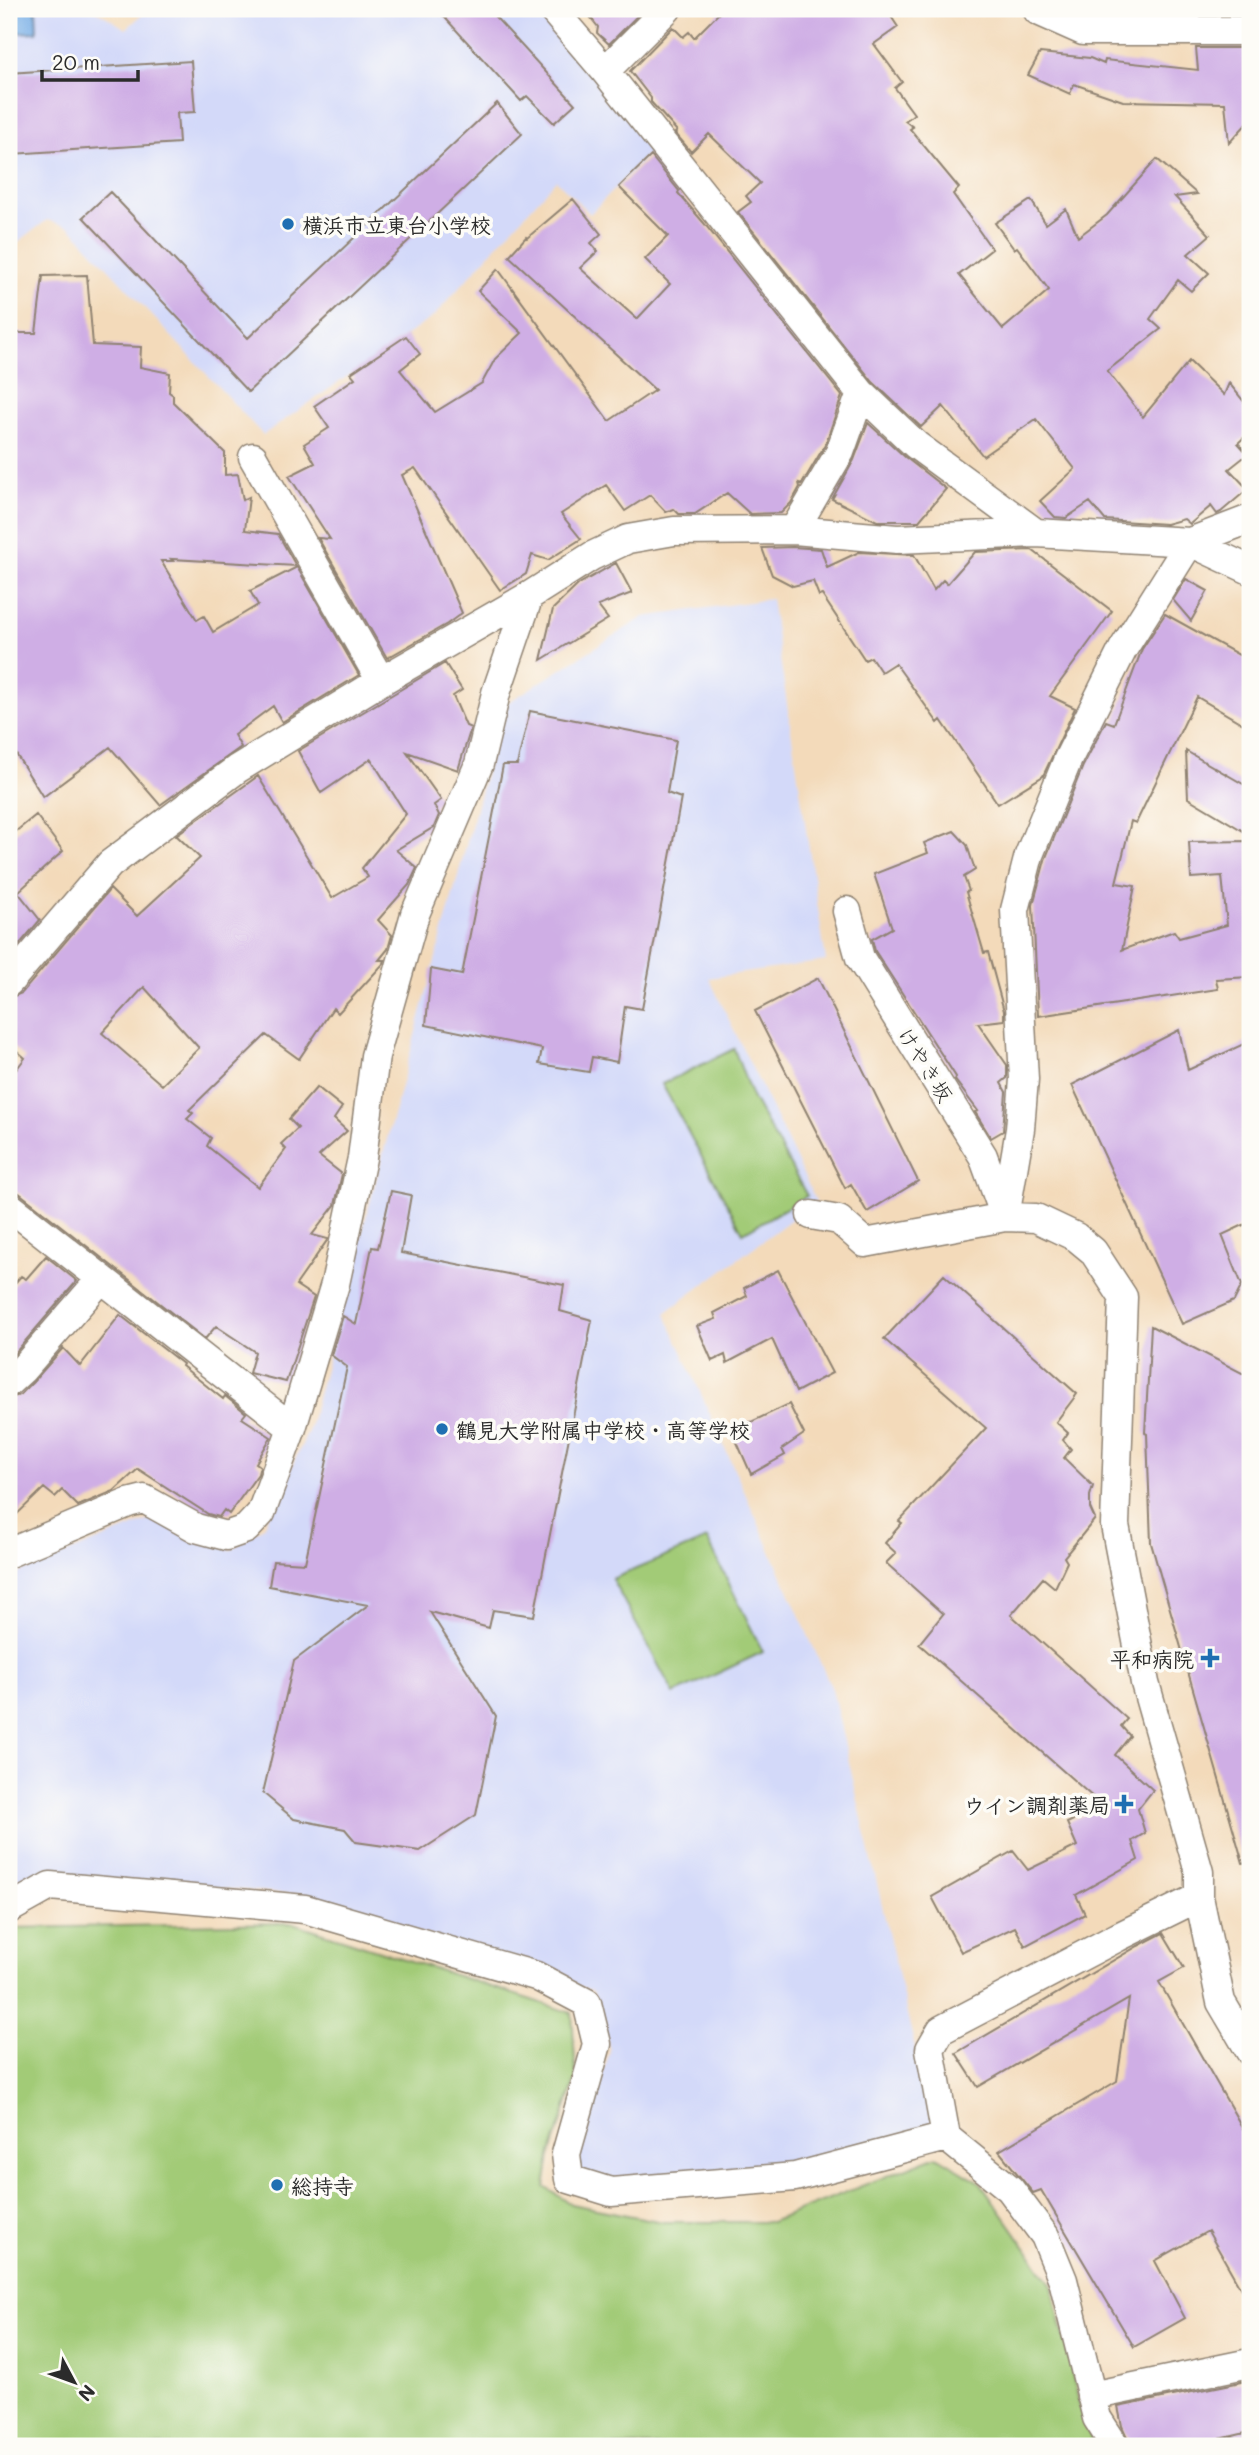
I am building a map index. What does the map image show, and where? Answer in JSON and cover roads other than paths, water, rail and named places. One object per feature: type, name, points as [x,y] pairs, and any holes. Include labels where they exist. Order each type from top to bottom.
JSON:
[{"type":"street","points":[[552,9],[605,71],[861,393],[916,445],[1035,533]]},
{"type":"street","points":[[605,71],[667,9]]},
{"type":"street","points":[[1038,11],[1083,31],[1250,31]]},
{"type":"street","points":[[794,530],[840,452],[861,393]]},
{"type":"street","points":[[253,457],[381,681]]},
{"type":"street","points":[[1005,1217],[1020,1129],[1024,1079],[1015,910],[1029,855],[1068,759],[1124,649],[1191,542],[1250,519]]},
{"type":"street","points":[[9,982],[110,864],[237,769],[592,556],[628,539],[674,531],[794,530],[897,539],[1035,533],[1191,542],[1250,570]]},
{"type":"street","points":[[9,1553],[128,1503],[144,1499],[196,1528],[226,1536],[246,1529],[261,1513],[292,1429],[335,1284],[362,1158],[375,1056],[415,914],[479,764],[496,693],[529,596]]},
{"type":"street","name":"けやき坂","points":[[847,911],[860,958],[983,1156],[1005,1217]]},
{"type":"street","points":[[9,1206],[292,1429]]},
{"type":"street","points":[[811,1215],[839,1220],[865,1243],[1005,1217],[1036,1218],[1076,1237],[1093,1251],[1123,1297],[1115,1525],[1144,1683],[1199,1872],[1199,1897],[1221,2002],[1250,2051]]},
{"type":"street","points":[[9,1382],[101,1279]]},
{"type":"street","points":[[9,1909],[50,1886],[305,1909],[536,1976],[587,2003],[597,2045],[566,2154],[569,2179],[611,2192],[795,2177],[946,2137]]},
{"type":"street","points":[[1115,2446],[1097,2418],[1063,2280],[1045,2236],[1010,2189],[946,2137],[930,2049],[941,2030],[1199,1897]]},
{"type":"street","points":[[1091,2396],[1250,2363]]},
{"type":"water","points":[[9,9],[36,9],[37,32],[9,33]]},
{"type":"place","name":"横浜市立東台小学校","points":[[288,224]]},
{"type":"place","name":"鶴見大学附属中学校・高等学校","points":[[442,1429]]},
{"type":"place","name":"平和病院","points":[[1210,1658]]},
{"type":"place","name":"ウイン調剤薬局","points":[[1124,1804]]},
{"type":"place","name":"総持寺","points":[[277,2185]]}]
